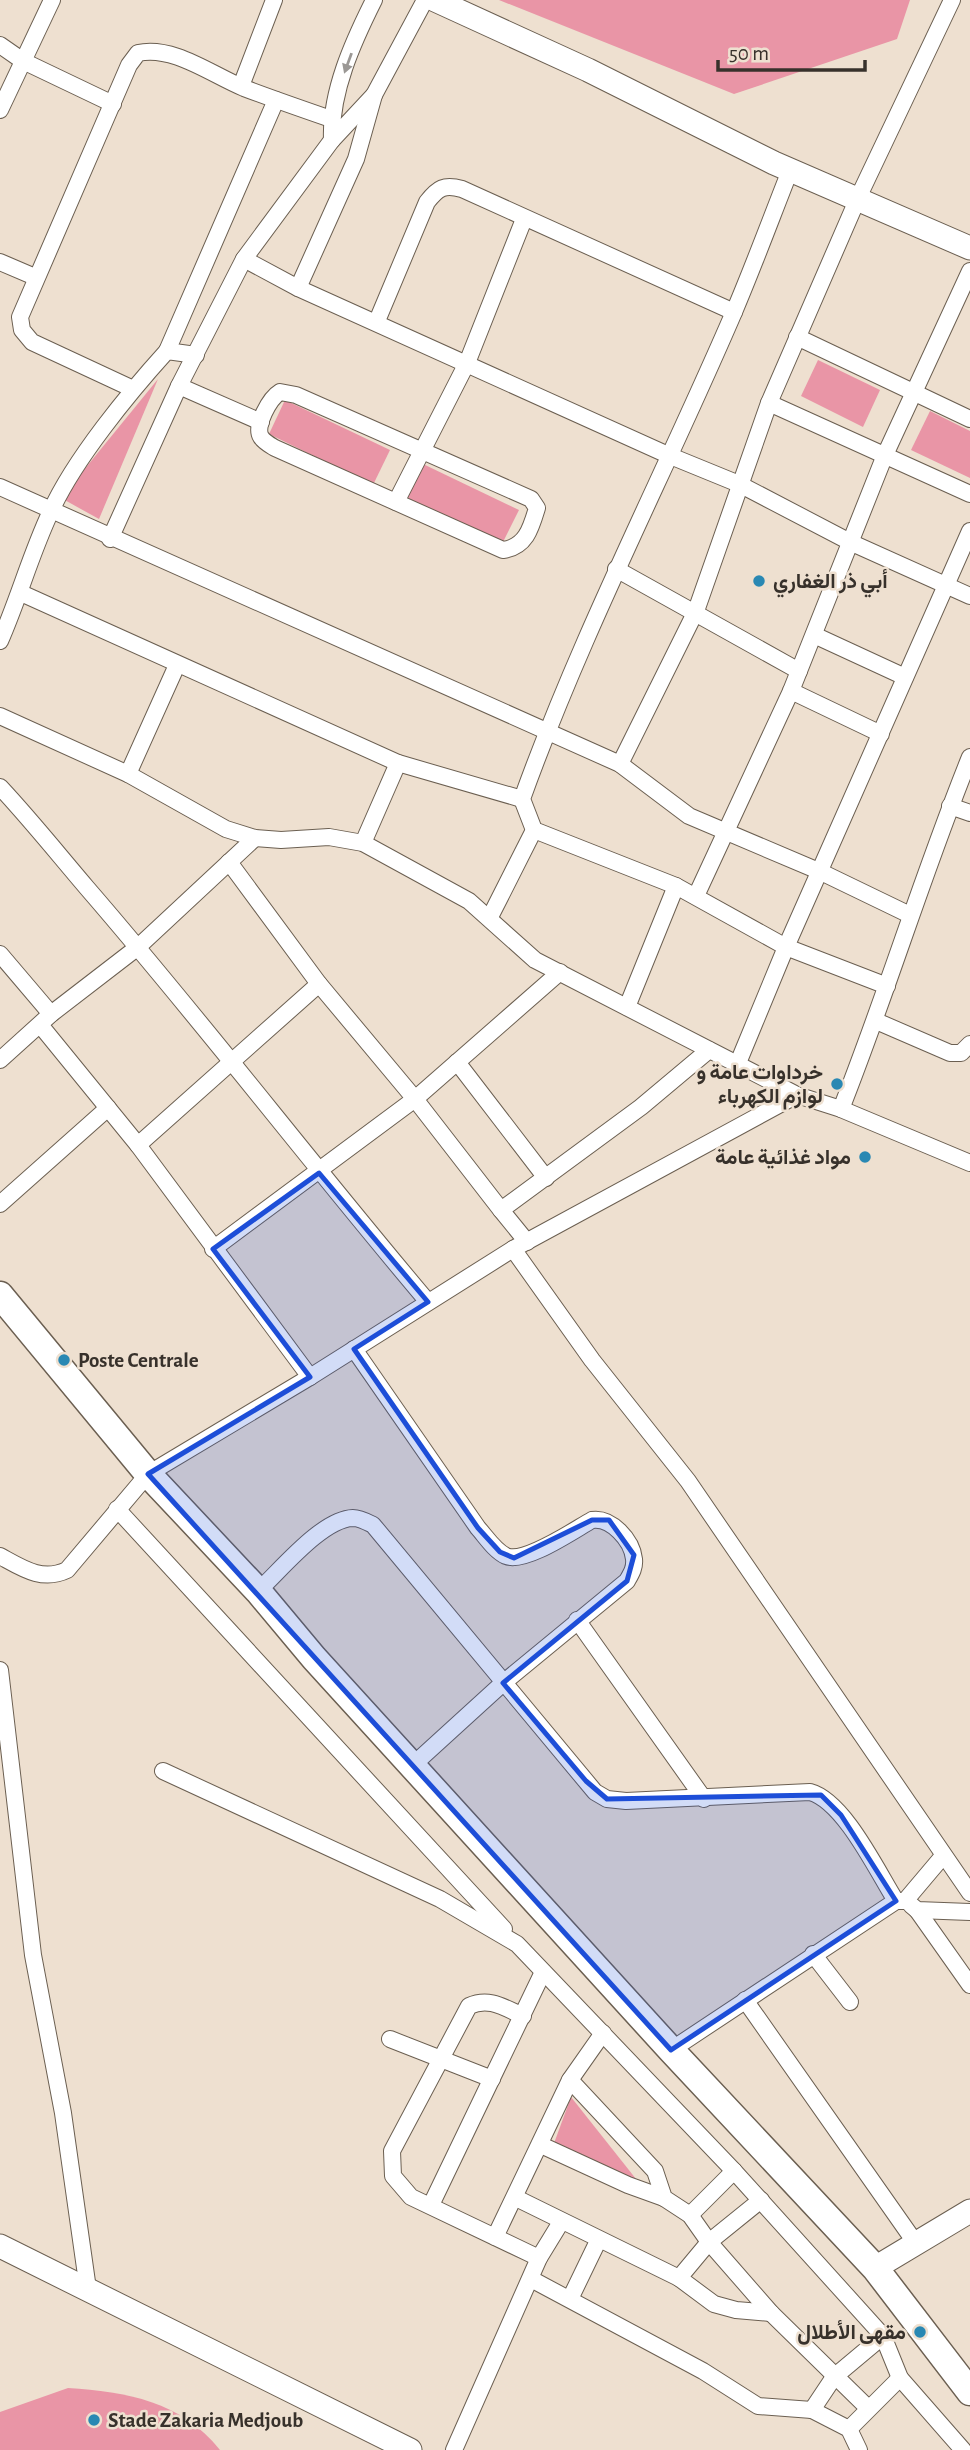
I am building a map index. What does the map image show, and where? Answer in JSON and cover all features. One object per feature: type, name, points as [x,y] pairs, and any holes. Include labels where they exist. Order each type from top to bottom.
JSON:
[{"type":"main road","points":[[435,0],[791,169],[970,248]]},
{"type":"main road","points":[[0,1295],[148,1474],[258,1591],[671,2050],[875,2268],[970,2392]]},
{"type":"main road","points":[[875,2268],[917,2245],[970,2210]]},
{"type":"main road","points":[[0,2246],[410,2450]]},
{"type":"street","points":[[0,110],[52,0]]},
{"type":"street","points":[[241,86],[274,0]]},
{"type":"street","points":[[331,140],[331,119],[346,65],[374,0]]},
{"type":"street","points":[[298,288],[356,159],[374,95],[425,0]]},
{"type":"street","points":[[620,764],[696,611],[769,402],[858,198],[952,0]]},
{"type":"street","points":[[0,45],[23,61],[113,104]]},
{"type":"street","points":[[133,389],[32,342],[22,330],[20,317],[35,277],[129,65],[138,53],[147,51],[182,59],[241,86],[331,119]]},
{"type":"street","points":[[110,539],[179,386],[244,259],[331,140],[374,95]]},
{"type":"street","points":[[0,641],[21,593],[51,510],[133,389],[167,351],[276,100]]},
{"type":"street","points":[[791,169],[734,312],[615,569],[547,730],[522,799],[534,830],[676,886],[786,947],[887,986]]},
{"type":"street","points":[[377,321],[427,202],[437,189],[448,186],[462,189],[734,312]]},
{"type":"street","points":[[396,502],[420,450],[467,363],[524,219]]},
{"type":"street","points":[[244,259],[298,288],[377,321],[668,455],[739,484],[852,543],[970,596]]},
{"type":"street","points":[[0,262],[35,277]]},
{"type":"street","points":[[696,896],[791,691],[886,455],[970,271]]},
{"type":"street","points":[[797,337],[970,419]]},
{"type":"street","points":[[167,351],[197,355]]},
{"type":"street","points":[[179,386],[261,422]]},
{"type":"street","points":[[289,392],[531,499],[537,508],[523,543],[516,548],[503,550],[275,448],[261,438],[261,422],[274,396],[289,392]]},
{"type":"street","points":[[769,402],[970,494]]},
{"type":"street","points":[[0,487],[110,539],[620,764],[689,816],[821,872],[910,915]]},
{"type":"street","points":[[738,1063],[786,947],[970,531]]},
{"type":"street","points":[[615,569],[696,611],[799,671]]},
{"type":"street","points":[[21,593],[398,763],[522,799]]},
{"type":"street","points":[[814,635],[905,677]]},
{"type":"street","points":[[128,774],[177,665]]},
{"type":"street","points":[[791,691],[881,734]]},
{"type":"street","points":[[0,716],[128,774],[226,829],[255,838],[281,840],[329,837],[363,843],[430,877],[490,917],[535,960],[797,1095],[841,1109],[970,1163]]},
{"type":"street","points":[[841,1109],[876,1021],[910,915],[970,757]]},
{"type":"street","points":[[363,843],[398,763]]},
{"type":"street","points":[[1,791],[138,947],[234,1062],[319,1173],[428,1302]]},
{"type":"street","points":[[950,806],[970,813]]},
{"type":"street","points":[[490,917],[534,830]]},
{"type":"street","points":[[0,1060],[138,947],[255,838]]},
{"type":"street","points":[[229,862],[318,984],[415,1099],[501,1210],[520,1246],[592,1360],[688,1481],[970,1893]]},
{"type":"street","points":[[627,1007],[676,886]]},
{"type":"street","points":[[0,954],[108,1108],[310,1377]]},
{"type":"street","points":[[213,1249],[319,1173],[415,1099],[560,972]]},
{"type":"street","points":[[138,1145],[234,1062],[318,984]]},
{"type":"street","points":[[876,1021],[950,1053],[961,1054],[970,1044]]},
{"type":"street","points":[[501,1210],[709,1050]]},
{"type":"street","points":[[457,1062],[546,1178]]},
{"type":"street","points":[[0,1556],[30,1572],[57,1574],[76,1560],[148,1474],[520,1246],[797,1095]]},
{"type":"street","points":[[0,1204],[108,1108]]},
{"type":"street","points":[[354,1349],[478,1528],[500,1552],[514,1558],[523,1557],[592,1520],[608,1520],[634,1555],[634,1569],[627,1581],[503,1683],[413,1765]]},
{"type":"street","points":[[117,1509],[543,1972],[761,2200],[883,2336],[900,2378],[963,2450]]},
{"type":"street","points":[[258,1591],[316,1535],[339,1520],[356,1517],[373,1525],[595,1792],[607,1799],[626,1801],[810,1793],[821,1795],[841,1815],[970,1985]]},
{"type":"street","points":[[577,1620],[704,1799]]},
{"type":"street","points":[[1,1681],[33,1955],[62,2113],[88,2289]]},
{"type":"street","points":[[163,1770],[440,1899],[517,1944]]},
{"type":"street","points":[[0,1793],[11,1778]]},
{"type":"street","points":[[671,2050],[813,1954],[906,1904],[943,1856]]},
{"type":"street","points":[[906,1904],[970,1912]]},
{"type":"street","points":[[813,1954],[850,2002]]},
{"type":"street","points":[[431,2205],[543,1972]]},
{"type":"street","points":[[745,2000],[917,2245]]},
{"type":"street","points":[[523,2016],[491,2001],[480,2001],[468,2006],[392,2151],[391,2163],[393,2176],[406,2193],[539,2258]]},
{"type":"street","points":[[495,2237],[516,2198],[570,2080],[603,2033]]},
{"type":"street","points":[[390,2039],[492,2079]]},
{"type":"street","points":[[570,2080],[655,2171],[664,2198]]},
{"type":"street","points":[[541,2145],[628,2185],[664,2198],[690,2214],[709,2242],[771,2313],[867,2407]]},
{"type":"street","points":[[690,2214],[734,2171]]},
{"type":"street","points":[[516,2198],[598,2241],[679,2278],[725,2309],[771,2313]]},
{"type":"street","points":[[679,2278],[709,2242],[761,2200]]},
{"type":"street","points":[[454,2450],[539,2258],[561,2221]]},
{"type":"street","points":[[570,2299],[598,2241]]},
{"type":"street","points":[[531,2279],[703,2371],[758,2406],[812,2410],[849,2429],[859,2450]]},
{"type":"street","points":[[812,2410],[834,2377],[883,2336]]},
{"type":"street","points":[[849,2429],[867,2407],[900,2378]]},
{"type":"highlighted area","points":[[319,1173],[428,1302],[354,1349],[478,1528],[500,1552],[514,1558],[592,1520],[609,1520],[634,1555],[627,1581],[503,1683],[586,1781],[607,1799],[626,1801],[821,1795],[841,1815],[896,1901],[671,2050],[148,1474],[310,1377],[213,1249]]},
{"type":"shaded area","points":[[499,0],[910,0],[897,39],[734,94]]},
{"type":"shaded area","points":[[818,360],[880,390],[863,427],[801,396]]},
{"type":"shaded area","points":[[158,379],[99,519],[61,498]]},
{"type":"shaded area","points":[[285,400],[390,450],[373,485],[269,434]]},
{"type":"shaded area","points":[[930,411],[970,431],[970,478],[911,450]]},
{"type":"shaded area","points":[[423,464],[519,510],[502,544],[407,498]]},
{"type":"shaded area","points":[[571,2097],[640,2184],[553,2146]]},
{"type":"shaded area","name":"Stade Zakaria Medjoub","points":[[68,2388],[111,2392],[152,2402],[188,2420],[205,2433],[220,2450],[0,2450],[0,2412]]},
{"type":"place","name":"أبي ذر الغفاري","points":[[759,581]]},
{"type":"place","name":"خرداوات عامة و لوازم الكهرباء","points":[[837,1084]]},
{"type":"place","name":"مواد غذائية عامة","points":[[865,1157]]},
{"type":"place","name":"Poste Centrale","points":[[64,1360]]},
{"type":"place","name":"مقهى الأطلال","points":[[920,2332]]},
{"type":"place","name":"Stade Zakaria Medjoub","points":[[94,2420]]}]
